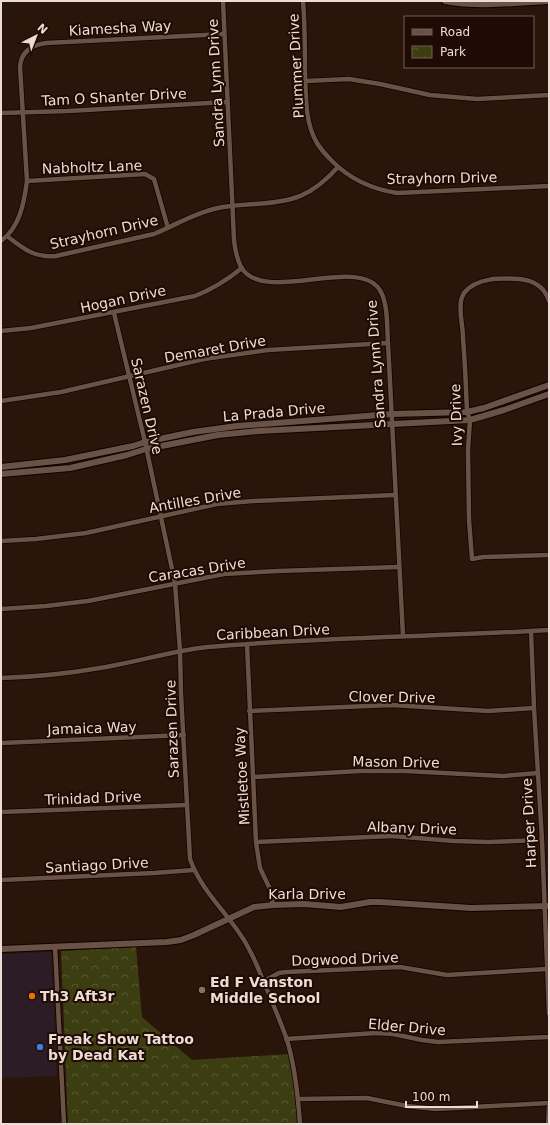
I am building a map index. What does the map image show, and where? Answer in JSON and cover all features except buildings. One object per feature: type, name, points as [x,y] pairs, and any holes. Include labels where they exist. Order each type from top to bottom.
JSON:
[{"type":"main road","points":[[445,1],[470,4],[547,1]]},
{"type":"main road","name":"La Prada Drive","points":[[1,467],[65,460],[193,432],[237,426],[392,414],[467,412],[549,385]]},
{"type":"main road","name":"La Prada Drive","points":[[1,474],[70,468],[127,455],[146,449],[218,436],[259,431],[470,420],[549,394]]},
{"type":"main road","points":[[503,401],[504,410]]},
{"type":"main road","name":"Karla Drive","points":[[1,949],[167,942],[181,940],[254,907],[273,905],[304,904],[341,907],[370,902],[380,902],[471,908],[547,906]]},
{"type":"street","name":"Sandra Lynn Drive","points":[[223,1],[227,102],[236,250],[242,268],[254,278],[267,282],[360,277],[378,287],[382,293],[386,310],[388,343],[402,636]]},
{"type":"street","name":"Plummer Drive","points":[[303,1],[306,106],[310,126],[317,143],[338,167]]},
{"type":"street","name":"Kiamesha Way","points":[[1,240],[7,236],[19,218],[25,200],[27,181],[20,62],[25,52],[34,45],[46,42],[224,34]]},
{"type":"street","points":[[306,81],[349,79],[430,95],[477,99],[549,95]]},
{"type":"street","name":"Tam O Shanter Drive","points":[[1,113],[129,108],[227,102]]},
{"type":"street","name":"Strayhorn Drive","points":[[7,236],[30,253],[47,257],[154,234],[208,210],[233,206],[270,204],[292,199],[310,192],[329,177],[338,167],[353,179],[383,191],[397,192],[549,186]]},
{"type":"street","name":"Nabholtz Lane","points":[[27,181],[149,175],[154,179],[168,228]]},
{"type":"street","name":"Hogan Drive","points":[[1,331],[32,328],[195,296],[217,286],[242,268]]},
{"type":"street","name":"Ivy Drive","points":[[549,300],[547,294],[541,286],[523,280],[506,278],[490,279],[480,282],[464,293],[461,301],[467,412],[470,420],[468,449],[469,520],[472,559],[483,557],[549,555]]},
{"type":"street","name":"Sarazen Drive","points":[[114,312],[130,377],[175,583],[180,651],[190,859],[200,882],[240,934],[264,981],[286,1038],[298,1099],[300,1124]]},
{"type":"street","name":"Demaret Drive","points":[[1,401],[61,392],[204,359],[304,347],[388,343]]},
{"type":"street","name":"Antilles Drive","points":[[1,541],[36,539],[86,532],[217,504],[395,495]]},
{"type":"street","name":"Caracas Drive","points":[[1,609],[88,601],[224,574],[398,567]]},
{"type":"street","name":"Caribbean Drive","points":[[1,678],[37,676],[106,667],[180,651],[246,644],[549,630]]},
{"type":"street","name":"Harper Drive","points":[[531,631],[534,708],[547,906],[549,1014]]},
{"type":"street","name":"Mistletoe Way","points":[[246,644],[254,777],[256,842],[260,868],[270,889],[273,905]]},
{"type":"street","name":"Clover Drive","points":[[249,710],[392,705],[488,711],[534,708]]},
{"type":"street","name":"Jamaica Way","points":[[1,743],[184,735]]},
{"type":"street","name":"Mason Drive","points":[[254,777],[360,771],[405,771],[503,776],[538,773]]},
{"type":"street","name":"Trinidad Drive","points":[[1,812],[187,805]]},
{"type":"street","name":"Albany Drive","points":[[256,842],[392,836],[488,842],[542,840]]},
{"type":"street","name":"Santiago Drive","points":[[1,880],[194,870]]},
{"type":"street","points":[[55,947],[64,1124]]},
{"type":"street","name":"Dogwood Drive","points":[[264,981],[279,973],[286,972],[384,966],[414,969],[429,973],[447,975],[547,969]]},
{"type":"street","name":"Elder Drive","points":[[286,1038],[376,1033],[393,1034],[438,1042],[549,1037]]},
{"type":"street","points":[[298,1099],[367,1098],[407,1106],[436,1109],[549,1103]]},
{"type":"street","points":[[548,1124],[549,1107]]},
{"type":"shaded area","points":[[51,952],[57,1076],[1,1078],[1,954]]},
{"type":"green space","points":[[136,947],[142,1017],[192,1060],[289,1054],[298,1124],[68,1124],[61,951]]},
{"type":"place","name":"Ed F Vanston Middle School","points":[[202,990]]},
{"type":"place","name":"Th3 Aft3r","points":[[32,996]]},
{"type":"place","name":"Freak Show Tattoo by Dead Kat","points":[[40,1047]]}]
